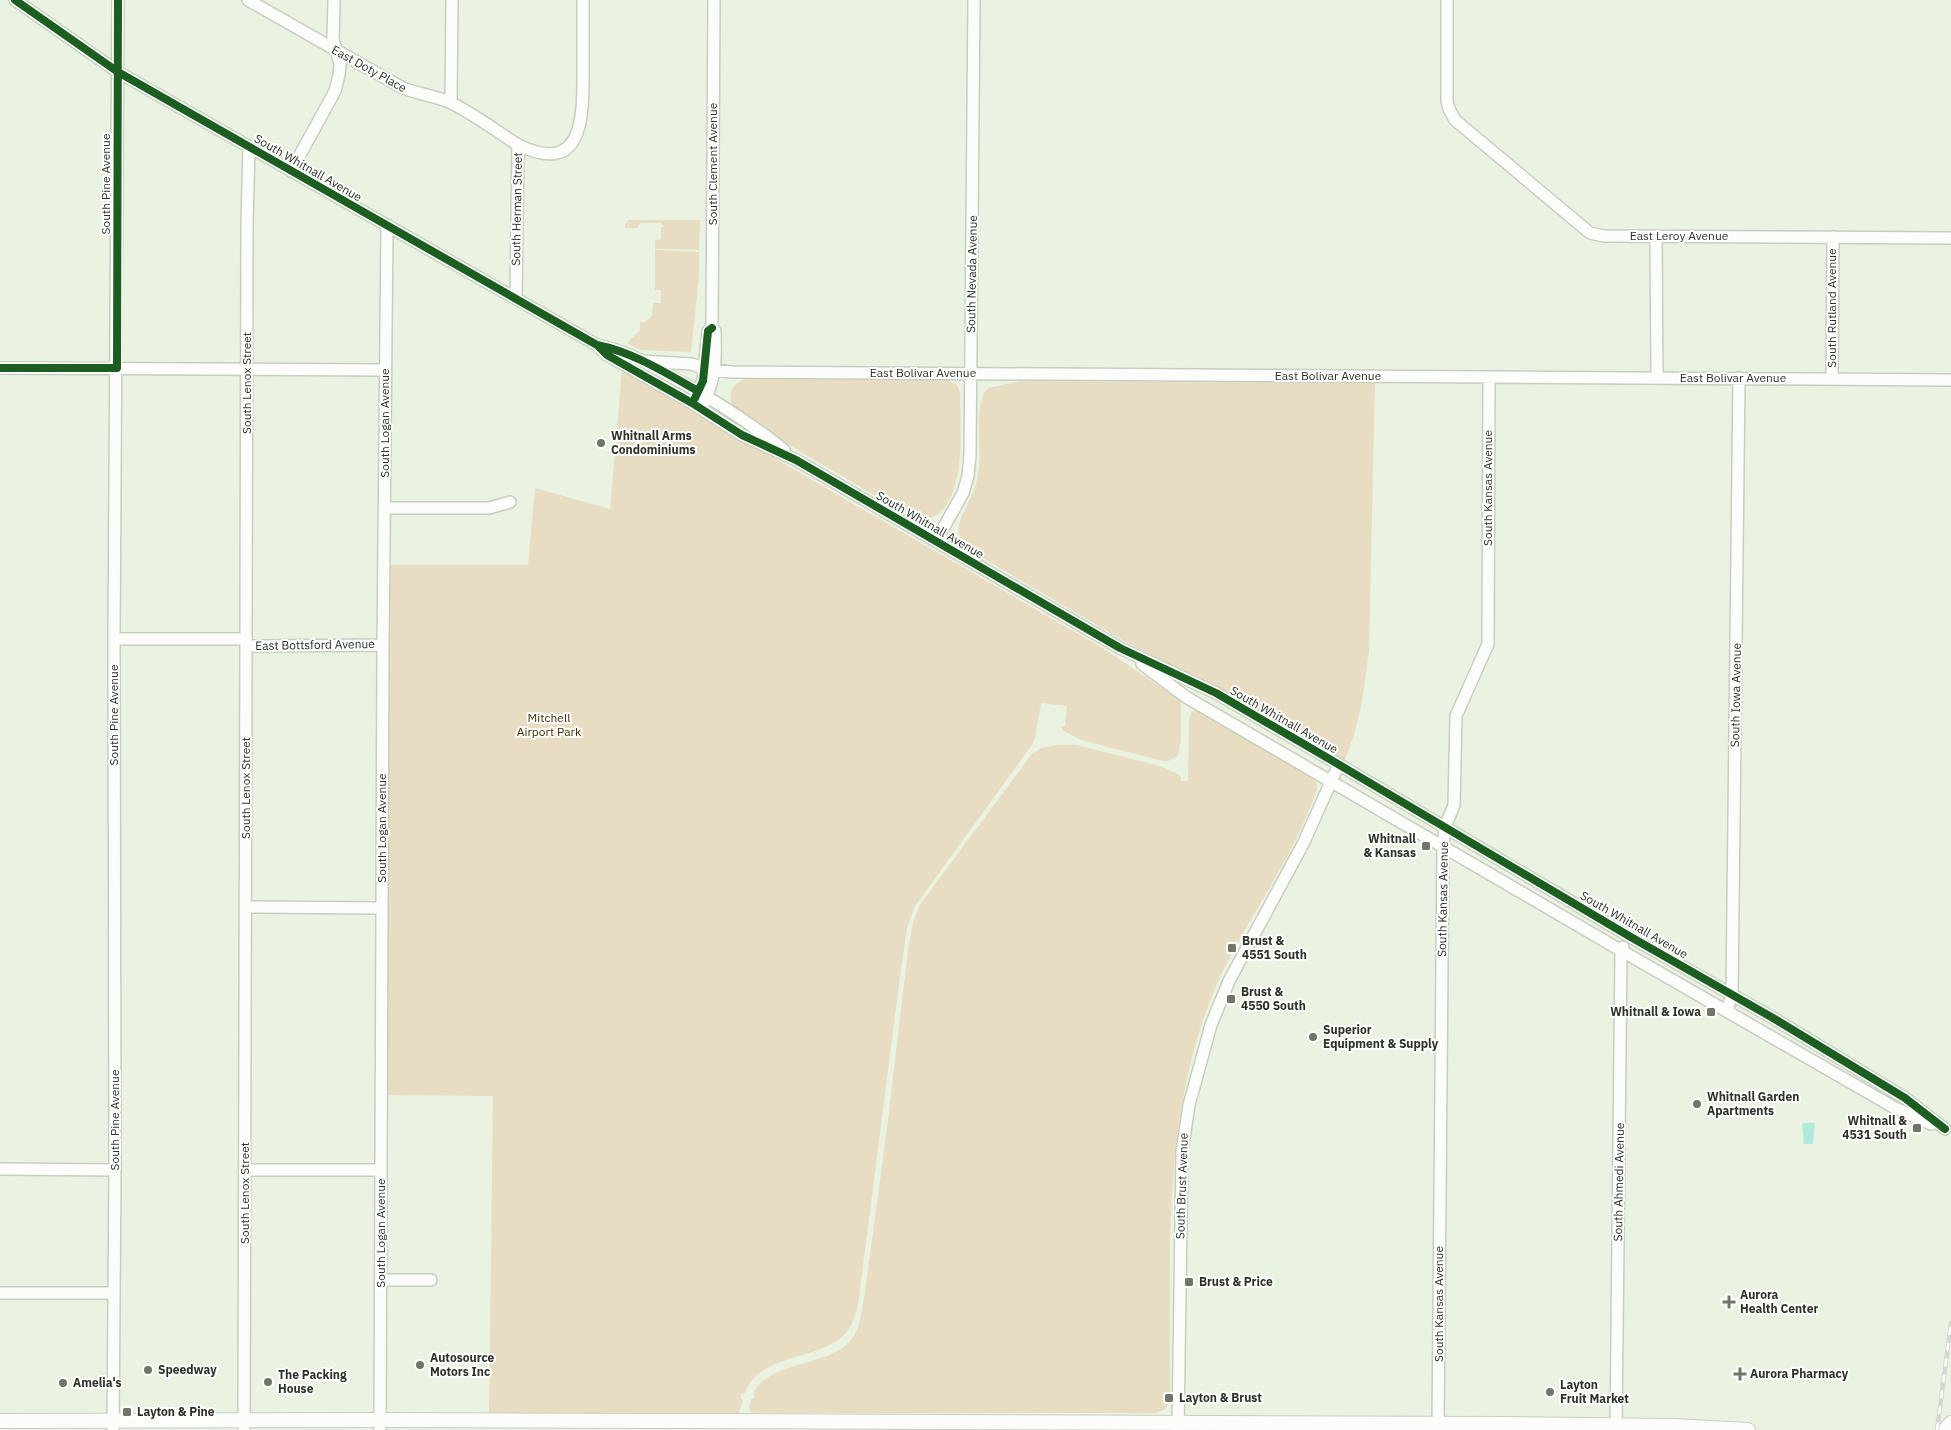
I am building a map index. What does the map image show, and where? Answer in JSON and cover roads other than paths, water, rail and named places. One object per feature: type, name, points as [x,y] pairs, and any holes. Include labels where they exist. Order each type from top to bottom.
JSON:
[{"type":"main road","points":[[0,1421],[113,1426],[1686,1426],[1748,1430]]},
{"type":"street","name":"South Whitnall Avenue","points":[[15,0],[118,72],[597,344],[614,348],[642,361],[702,394],[762,432],[796,460]]},
{"type":"street","name":"South Pine Avenue","points":[[113,1426],[115,1170],[114,639],[118,0]]},
{"type":"street","name":"East Doty Place","points":[[248,0],[401,87],[412,92],[436,96],[451,103],[518,145]]},
{"type":"street","points":[[292,171],[334,91],[339,75],[340,64],[334,39],[334,0]]},
{"type":"street","points":[[451,103],[452,0]]},
{"type":"street","name":"South Herman Street","points":[[516,297],[518,145],[533,152],[552,154],[568,146],[579,132],[583,111],[583,0]]},
{"type":"street","name":"South Clement Avenue","points":[[697,406],[702,394],[703,381],[710,370],[708,331],[712,328],[714,0]]},
{"type":"street","name":"South Nevada Avenue","points":[[936,541],[963,493],[968,476],[970,455],[974,0]]},
{"type":"street","name":"East Leroy Avenue","points":[[1447,0],[1447,101],[1452,115],[1459,124],[1590,233],[1604,236],[1656,237],[1951,238]]},
{"type":"street","name":"South Lenox Street","points":[[244,1426],[247,224],[249,147]]},
{"type":"street","name":"South Logan Avenue","points":[[380,1425],[381,908],[387,225]]},
{"type":"street","points":[[1656,237],[1657,377]]},
{"type":"street","name":"South Rutland Avenue","points":[[1832,378],[1833,237]]},
{"type":"street","name":"South Whitnall Avenue","points":[[597,344],[607,355],[697,406],[742,435],[796,460],[1120,648],[1216,693],[1339,764],[1906,1098],[1948,1131]]},
{"type":"street","name":"East Bolivar Avenue","points":[[642,361],[692,364],[710,370],[740,372],[1951,380]]},
{"type":"street","points":[[0,368],[385,370]]},
{"type":"street","name":"South Kansas Avenue","points":[[1438,1427],[1443,846],[1445,827],[1454,805],[1456,716],[1488,644],[1489,377]]},
{"type":"street","name":"South Iowa Avenue","points":[[1727,1011],[1732,994],[1739,378]]},
{"type":"street","points":[[385,508],[489,508],[510,502]]},
{"type":"street","name":"East Bottsford Avenue","points":[[114,639],[383,645]]},
{"type":"street","name":"South Whitnall Avenue","points":[[1120,648],[1186,697],[1621,951],[1894,1108],[1948,1131]]},
{"type":"street","name":"South Brust Avenue","points":[[1178,1427],[1182,1152],[1189,1105],[1211,1025],[1229,981],[1303,844],[1339,764]]},
{"type":"street","points":[[1539,903],[1548,887]]},
{"type":"street","points":[[246,907],[381,908]]},
{"type":"street","name":"South Ahmedi Avenue","points":[[1616,1427],[1621,951],[1629,936]]},
{"type":"street","points":[[0,1169],[115,1170]]},
{"type":"street","points":[[246,1170],[380,1170]]},
{"type":"street","points":[[381,1280],[431,1280]]},
{"type":"street","points":[[0,1293],[114,1293]]},
{"type":"water","points":[[1802,1123],[1815,1123],[1813,1144],[1804,1144]]},
{"type":"railway","points":[[1937,1430],[1951,1323]]},
{"type":"place","name":"Whitnall Arms Condominiums","points":[[601,443]]},
{"type":"place","name":"Whitnall & Kansas","points":[[1426,846]]},
{"type":"place","name":"Brust & 4551 South","points":[[1232,948]]},
{"type":"place","name":"Brust & 4550 South","points":[[1231,999]]},
{"type":"place","name":"Whitnall & Iowa","points":[[1711,1012]]},
{"type":"place","name":"Superior Equipment & Supply","points":[[1313,1037]]},
{"type":"place","name":"Whitnall Garden Apartments","points":[[1697,1104]]},
{"type":"place","name":"Whitnall & 4531 South","points":[[1917,1128]]},
{"type":"place","name":"Brust & Price","points":[[1189,1282]]},
{"type":"place","name":"Aurora Health Center","points":[[1729,1302]]},
{"type":"place","name":"Autosource Motors Inc","points":[[420,1365]]},
{"type":"place","name":"Speedway","points":[[148,1370]]},
{"type":"place","name":"Aurora Pharmacy","points":[[1740,1374]]},
{"type":"place","name":"The Packing House","points":[[268,1382]]},
{"type":"place","name":"Amelia's","points":[[63,1383]]},
{"type":"place","name":"Layton Fruit Market","points":[[1550,1392]]},
{"type":"place","name":"Layton & Brust","points":[[1169,1398]]},
{"type":"place","name":"Layton & Pine","points":[[127,1412]]},
{"type":"park label","name":"Mitchell Airport Park","points":[[549,725]]}]
